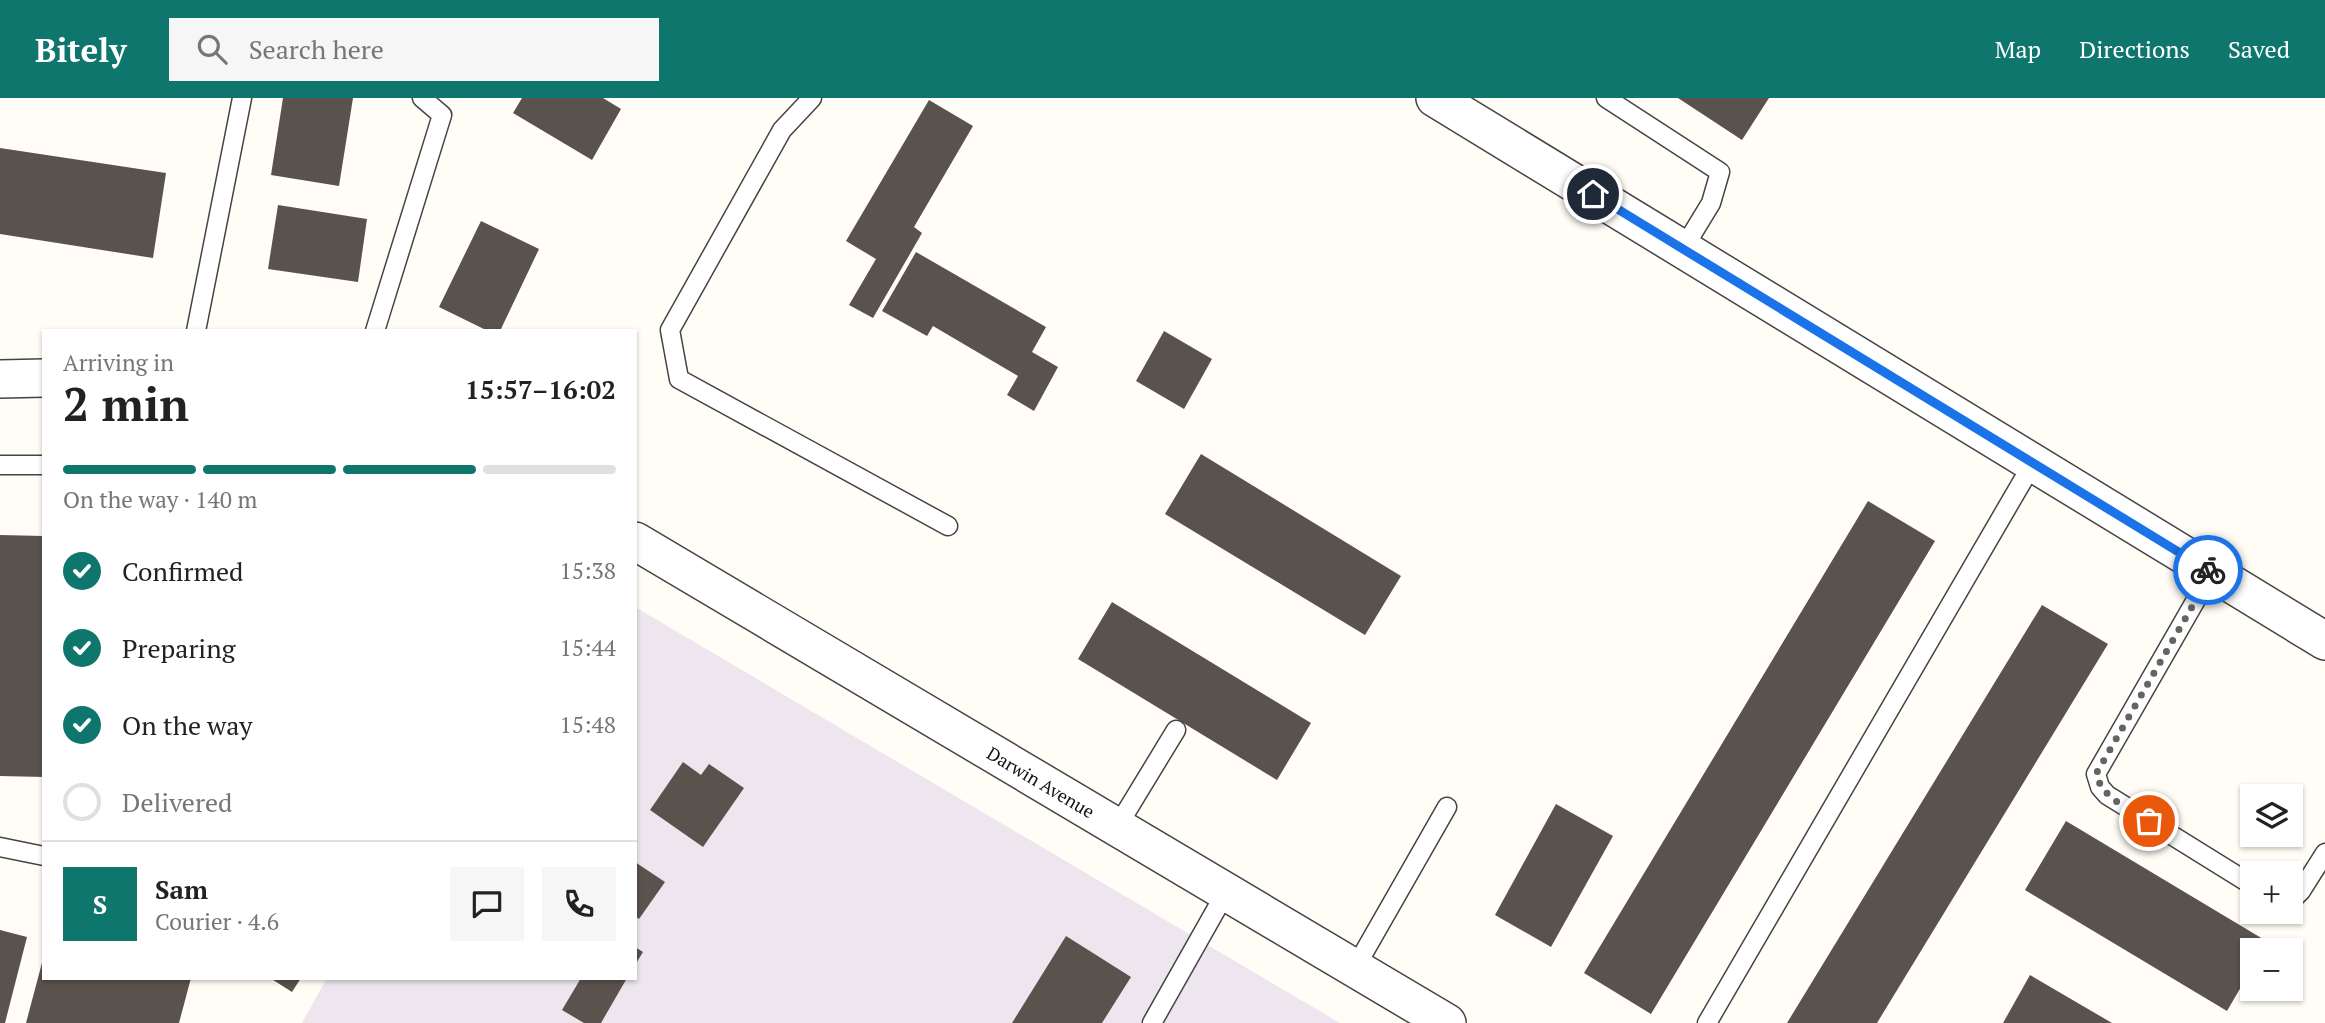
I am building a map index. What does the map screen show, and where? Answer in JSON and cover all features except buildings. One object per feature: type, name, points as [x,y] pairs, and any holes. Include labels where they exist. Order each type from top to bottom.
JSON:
[{"type":"street","points":[[1435,98],[2325,641]]},
{"type":"street","points":[[0,380],[42,378]]},
{"type":"street","name":"Darwin Avenue","points":[[637,542],[1447,1023]]},
{"type":"lane","points":[[196,329],[242,98]]},
{"type":"lane","points":[[376,329],[442,115],[422,98]]},
{"type":"lane","points":[[812,98],[782,131],[670,330],[679,379],[948,526]]},
{"type":"lane","points":[[1606,98],[1720,172],[1711,203],[1683,249]]},
{"type":"lane","points":[[1707,1023],[2033,463]]},
{"type":"lane","points":[[0,465],[42,465]]},
{"type":"lane","points":[[2212,572],[2096,774],[2100,787],[2107,795],[2240,878]]},
{"type":"lane","points":[[1117,827],[1176,730]]},
{"type":"lane","points":[[1355,968],[1447,807]]},
{"type":"lane","points":[[0,847],[42,856]]},
{"type":"lane","points":[[2303,888],[2325,853]]},
{"type":"lane","points":[[1152,1023],[1226,892]]},
{"type":"shaded area","points":[[637,608],[1340,1023],[302,1023],[326,980],[637,980]]},
{"type":"way so far","points":[[2149,821],[2107,795],[2100,787],[2096,774],[2212,572],[2208,570]]},
{"type":"route","points":[[1593,194],[2208,570]]}]
